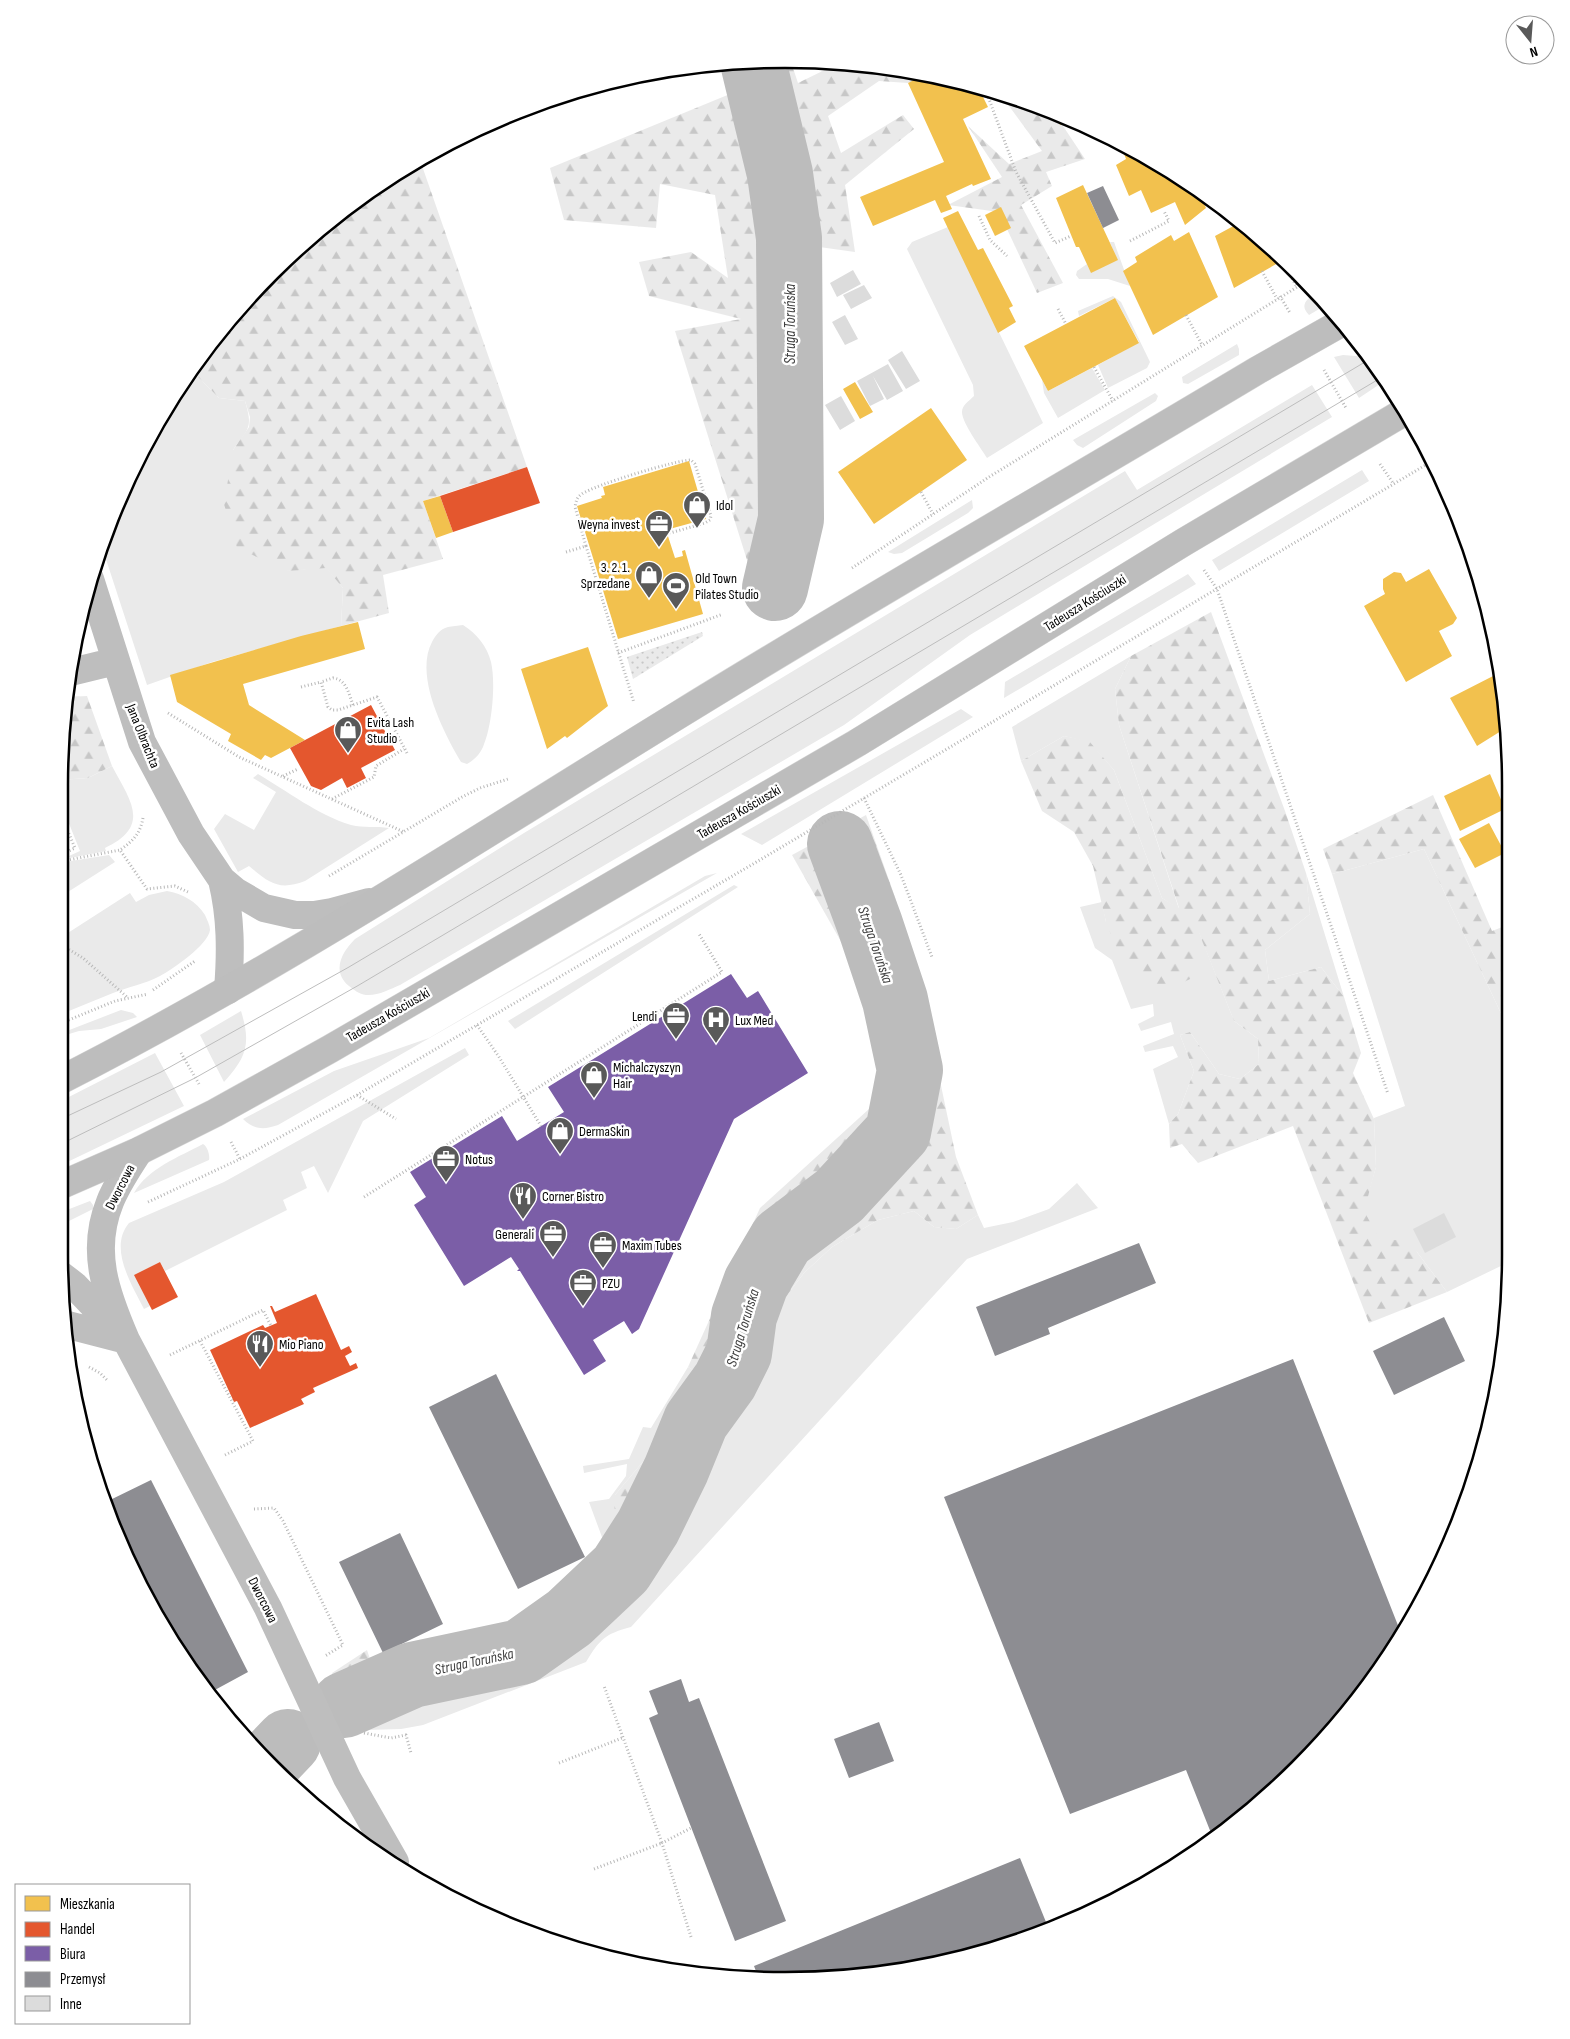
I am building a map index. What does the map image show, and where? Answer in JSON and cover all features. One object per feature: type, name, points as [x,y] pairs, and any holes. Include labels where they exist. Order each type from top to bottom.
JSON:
[{"type":"main road","points":[[68,1076],[228,990],[386,896],[743,675],[1336,326]]},
{"type":"main road","name":"Tadeusza Kościuszki","points":[[68,1182],[139,1151],[215,1113],[330,1049],[857,743],[1184,542],[1399,415]]},
{"type":"street","name":"Jana Olbrachta","points":[[94,592],[142,742],[191,834],[222,880],[235,891],[264,908],[295,915],[314,915],[332,912],[386,896]]},
{"type":"street","points":[[77,671],[116,661]]},
{"type":"street","name":"Jana Olbrachta","points":[[222,880],[227,901],[231,938],[228,990]]},
{"type":"street","name":"Dworcowa","points":[[139,1151],[110,1201],[101,1236],[100,1256],[112,1307],[126,1340],[268,1608],[347,1778],[390,1853]]},
{"type":"street","name":"Dworcowa","points":[[69,1280],[126,1340]]},
{"type":"street","points":[[72,1326],[126,1340]]},
{"type":"path","points":[[988,97],[1016,172],[1055,243],[1071,236]]},
{"type":"path","points":[[1130,242],[1169,221],[1164,211]]},
{"type":"path","points":[[979,216],[990,240],[1007,256]]},
{"type":"path","points":[[1262,271],[1307,341],[1362,436],[1393,483]]},
{"type":"path","points":[[846,572],[988,477],[1297,287],[1292,278]]},
{"type":"path","points":[[1058,309],[1066,324]]},
{"type":"path","points":[[1186,315],[1202,345]]},
{"type":"path","points":[[1094,367],[1113,401]]},
{"type":"path","points":[[643,701],[635,706],[586,546],[575,507],[576,500],[580,495],[602,484],[691,460],[698,472],[711,516],[710,520],[670,533]]},
{"type":"path","points":[[142,1204],[240,1159],[357,1095],[864,798],[1427,464]]},
{"type":"path","points":[[921,492],[933,514]]},
{"type":"path","points":[[1184,542],[1217,589],[1388,1094]]},
{"type":"path","points":[[566,552],[586,546]]},
{"type":"path","points":[[618,653],[723,614]]},
{"type":"path","points":[[301,687],[333,678],[342,681],[347,688],[353,705]]},
{"type":"path","points":[[321,682],[328,707],[332,710],[378,698],[407,753]]},
{"type":"path","points":[[166,712],[239,757],[404,832]]},
{"type":"path","points":[[332,799],[374,777],[376,766],[404,749]]},
{"type":"path","points":[[282,776],[298,770]]},
{"type":"path","points":[[328,877],[462,797],[480,788],[510,778]]},
{"type":"path","points":[[864,798],[901,875],[932,956]]},
{"type":"path","points":[[68,861],[120,850],[134,840],[141,830],[142,809]]},
{"type":"path","points":[[68,831],[76,848],[68,851]]},
{"type":"path","points":[[120,850],[147,889],[175,886],[194,896]]},
{"type":"path","points":[[364,1197],[722,972],[699,934]]},
{"type":"path","points":[[68,1020],[127,997],[148,994],[231,938]]},
{"type":"path","points":[[68,949],[83,958],[127,997]]},
{"type":"path","points":[[477,1025],[500,1057],[541,1126]]},
{"type":"path","points":[[180,1050],[202,1090]]},
{"type":"path","points":[[357,1095],[396,1119]]},
{"type":"path","points":[[228,1138],[240,1159]]},
{"type":"path","points":[[164,1358],[263,1310],[271,1326]]},
{"type":"path","points":[[200,1341],[253,1441],[218,1459]]},
{"type":"path","points":[[604,1686],[662,1843],[691,1937]]},
{"type":"path","points":[[559,1763],[622,1738]]},
{"type":"path","points":[[594,1869],[662,1843],[691,1828]]},
{"type":"green space","points":[[768,68],[785,68],[793,68],[798,83],[827,69],[915,79],[908,83],[879,81],[828,116],[841,153],[903,115],[914,129],[845,185],[855,252],[805,245],[812,534],[758,595],[675,331],[741,319],[649,296],[639,262],[691,252],[728,278],[715,195],[660,184],[656,228],[564,220],[550,168],[771,77]]},
{"type":"green space","points":[[1007,103],[1060,122],[1085,159],[1046,172],[1052,186],[1021,205],[1063,283],[1037,293],[999,212],[948,205],[1002,177],[968,126],[1009,164],[1042,151]]},
{"type":"green space","points":[[422,166],[527,467],[423,501],[443,559],[383,575],[389,613],[341,626],[343,588],[326,568],[288,571],[237,548],[224,504],[233,450],[249,427],[250,417],[245,401],[219,398],[196,375],[246,312],[312,246],[348,216],[386,188]]},
{"type":"green space","points":[[948,227],[1043,423],[987,458],[968,429],[962,412],[966,403],[974,396],[973,385],[907,249],[912,242]]},
{"type":"green space","points":[[1110,242],[1114,242],[1130,286],[1108,279],[1079,279],[1076,275],[1077,271],[1087,264],[1091,272],[1117,260]]},
{"type":"green space","points":[[1113,296],[1121,302],[1150,362],[1147,368],[1108,388],[1098,365],[1139,342],[1115,298],[1079,316],[1078,311]]},
{"type":"green space","points":[[1310,297],[1320,308],[1309,315],[1304,305]]},
{"type":"green space","points":[[1237,344],[1239,355],[1188,384],[1183,383],[1182,377]]},
{"type":"green space","points":[[1343,355],[1360,356],[1380,384],[1359,398],[1334,357]]},
{"type":"green space","points":[[1092,368],[1105,390],[1058,418],[1044,393],[1042,380],[1048,391]]},
{"type":"green space","points":[[196,375],[219,398],[245,401],[249,423],[246,432],[233,450],[288,571],[326,567],[343,588],[341,626],[212,662],[147,685],[105,557],[122,510],[141,468],[164,426]]},
{"type":"green space","points":[[1312,385],[1332,417],[970,635],[844,725],[400,985],[379,993],[366,995],[349,986],[344,980],[341,974],[340,962],[346,950],[355,939],[524,833],[1125,471],[1137,490]]},
{"type":"green space","points":[[1155,393],[1158,396],[1156,401],[1083,448],[1073,440]]},
{"type":"green space","points":[[1362,470],[1369,481],[1219,571],[1212,560]]},
{"type":"green space","points":[[972,500],[973,508],[968,513],[902,553],[894,554],[888,552]]},
{"type":"green space","points":[[1188,574],[1196,584],[1004,698],[1005,682]]},
{"type":"green space","points":[[1211,612],[1306,873],[1310,914],[1265,950],[1269,981],[1321,967],[1344,997],[1361,1053],[1353,1073],[1374,1119],[1376,1167],[1364,1211],[1380,1240],[1404,1240],[1417,1252],[1447,1292],[1369,1323],[1293,1126],[1198,1163],[1182,1144],[1170,1148],[1169,1124],[1178,1114],[1194,1071],[1180,1035],[1190,1032],[1219,1074],[1240,1079],[1259,1064],[1258,1039],[1234,1021],[1199,933],[1190,979],[1162,993],[1125,969],[1106,922],[1093,866],[1074,832],[1042,811],[1021,761],[1064,736],[1089,741],[1114,770],[1162,898],[1179,908],[1119,725],[1115,689],[1131,656]]},
{"type":"green space","points":[[463,625],[477,636],[487,651],[491,662],[493,681],[491,717],[486,738],[478,754],[467,764],[461,762],[433,704],[427,671],[427,656],[436,635],[445,628]]},
{"type":"green space","points":[[702,632],[703,636],[633,679],[627,657]]},
{"type":"green space","points":[[1131,656],[1115,689],[1119,725],[1179,909],[1162,898],[1114,770],[1089,742],[1064,736],[1021,761],[1012,727]]},
{"type":"green space","points":[[87,696],[112,766],[88,778],[68,779],[69,738],[73,697]]},
{"type":"green space","points":[[961,709],[973,717],[762,845],[741,834]]},
{"type":"green space","points":[[112,766],[130,801],[133,821],[128,831],[120,840],[105,848],[106,851],[70,858],[69,856],[80,851],[68,821],[68,779],[88,778]]},
{"type":"green space","points":[[258,774],[315,809],[339,821],[356,826],[389,828],[305,881],[296,884],[275,884],[249,866],[238,872],[214,829],[225,814],[254,830],[276,792],[253,778]]},
{"type":"green space","points":[[1433,795],[1492,931],[1502,927],[1502,1016],[1424,849],[1332,874],[1323,849]]},
{"type":"green space","points":[[866,815],[895,897],[926,1014],[956,1157],[978,1215],[956,1229],[934,1227],[914,1211],[878,1220],[832,1247],[804,1273],[775,1311],[761,1354],[722,1414],[686,1512],[655,1549],[628,1547],[614,1523],[615,1495],[692,1403],[700,1374],[688,1367],[760,1208],[891,1089],[878,1007],[792,855]]},
{"type":"green space","points":[[1424,849],[1502,1016],[1502,1266],[1447,1292],[1417,1252],[1380,1241],[1363,1211],[1376,1167],[1374,1118],[1405,1106],[1332,874]]},
{"type":"green space","points":[[109,855],[115,862],[68,892],[68,862]]},
{"type":"green space","points":[[717,873],[278,1125],[259,1128],[243,1119],[334,1071],[429,1038],[705,876]]},
{"type":"green space","points":[[1306,873],[1344,997],[1321,967],[1269,981],[1265,950],[1310,914]]},
{"type":"green space","points":[[734,885],[738,887],[515,1029],[508,1021]]},
{"type":"green space","points":[[167,891],[189,899],[205,915],[210,930],[208,936],[197,949],[160,976],[68,1011],[68,933],[130,893],[136,902],[149,895]]},
{"type":"green space","points":[[1102,902],[1106,922],[1199,932],[1234,1021],[1258,1039],[1259,1064],[1240,1079],[1219,1074],[1190,1032],[1180,1035],[1194,1071],[1178,1114],[1169,1124],[1153,1069],[1178,1057],[1173,1046],[1145,1052],[1143,1046],[1174,1034],[1171,1022],[1141,1031],[1138,1024],[1154,1016],[1153,1004],[1131,1009],[1112,960],[1095,948],[1080,907]]},
{"type":"green space","points":[[121,1010],[133,1013],[137,1017],[101,1029],[79,1031],[68,1034],[68,1031]]},
{"type":"green space","points":[[241,1011],[246,1032],[245,1049],[238,1065],[224,1082],[200,1035]]},
{"type":"green space","points":[[465,1048],[469,1055],[363,1121],[328,1193],[314,1166],[301,1172],[307,1188],[283,1200],[287,1210],[165,1271],[160,1262],[135,1275],[150,1306],[144,1309],[128,1278],[121,1255],[123,1233],[129,1223],[224,1182]]},
{"type":"green space","points":[[155,1053],[184,1106],[68,1162],[68,1097]]},
{"type":"green space","points":[[203,1144],[208,1152],[209,1160],[134,1193],[140,1184],[156,1170]]},
{"type":"green space","points":[[1077,1183],[1098,1208],[967,1259],[631,1627],[609,1635],[595,1648],[586,1662],[423,1725],[401,1729],[366,1730],[353,1722],[432,1688],[471,1691],[545,1648],[538,1619],[583,1589],[609,1556],[589,1502],[609,1499],[626,1476],[627,1464],[584,1473],[583,1466],[629,1459],[643,1427],[651,1428],[688,1367],[700,1374],[692,1403],[615,1495],[686,1512],[722,1414],[761,1354],[775,1311],[804,1273],[832,1247],[878,1220],[914,1211],[934,1227],[956,1229],[978,1215],[984,1228],[1013,1222],[1049,1209]]},
{"type":"green space","points":[[90,1201],[93,1205],[93,1209],[68,1222],[68,1210]]},
{"type":"green space","points":[[538,1619],[545,1648],[502,1683],[471,1691],[432,1688],[353,1722],[332,1673],[367,1650],[376,1677],[445,1646],[513,1642]]},
{"type":"building: Mieszkania","points":[[915,79],[925,81],[982,96],[988,107],[963,119],[991,179],[973,186],[972,184],[946,196],[952,209],[941,213],[935,200],[873,226],[860,197],[944,162],[908,83]]},
{"type":"building: Mieszkania","points":[[1124,153],[1184,188],[1203,202],[1206,208],[1185,225],[1175,202],[1151,213],[1141,190],[1129,196],[1116,165],[1126,159]]},
{"type":"building: Mieszkania","points":[[1083,185],[1118,260],[1091,273],[1079,247],[1076,247],[1056,198]]},
{"type":"building: Mieszkania","points":[[1001,207],[1011,228],[995,236],[985,215]]},
{"type":"building: Mieszkania","points":[[958,211],[978,250],[983,248],[1013,306],[1009,308],[1016,322],[998,333],[943,218]]},
{"type":"building: Mieszkania","points":[[1234,226],[1277,264],[1234,288],[1215,236]]},
{"type":"building: Mieszkania","points":[[1189,232],[1218,297],[1153,335],[1123,271],[1137,262],[1135,257],[1171,235],[1174,241]]},
{"type":"building: Mieszkania","points":[[1115,298],[1139,343],[1048,391],[1024,346]]},
{"type":"building: Mieszkania","points":[[855,382],[873,412],[860,419],[843,389]]},
{"type":"building: Mieszkania","points":[[931,408],[967,460],[874,524],[838,472]]},
{"type":"building: Mieszkania","points":[[689,461],[706,519],[666,530],[675,558],[683,556],[682,551],[685,550],[703,614],[618,639],[577,506],[602,498],[601,496],[605,495],[603,487]]},
{"type":"building: Mieszkania","points":[[440,496],[453,532],[436,538],[423,501]]},
{"type":"building: Mieszkania","points":[[1429,569],[1457,618],[1453,624],[1439,631],[1452,656],[1406,682],[1364,606],[1385,594],[1383,579],[1394,572],[1401,573],[1406,582]]},
{"type":"building: Mieszkania","points":[[358,622],[365,649],[243,684],[249,705],[305,740],[271,758],[265,755],[261,760],[228,741],[231,734],[177,702],[170,675],[301,636]]},
{"type":"building: Mieszkania","points":[[588,647],[608,706],[567,738],[565,736],[547,749],[521,669]]},
{"type":"building: Mieszkania","points":[[1494,676],[1500,731],[1477,746],[1450,698]]},
{"type":"building: Mieszkania","points":[[1490,774],[1502,802],[1502,810],[1460,831],[1444,796]]},
{"type":"building: Mieszkania","points":[[1489,823],[1502,847],[1502,854],[1475,868],[1459,839]]},
{"type":"building: Handel","points":[[527,467],[540,503],[453,532],[440,496]]},
{"type":"building: Handel","points":[[371,705],[395,750],[361,768],[366,778],[347,788],[342,778],[321,790],[311,786],[290,748]]},
{"type":"building: Handel","points":[[160,1262],[178,1297],[152,1310],[134,1275]]},
{"type":"building: Handel","points":[[316,1294],[341,1350],[349,1346],[352,1352],[345,1356],[350,1366],[356,1363],[358,1368],[313,1388],[315,1392],[301,1399],[304,1404],[250,1428],[237,1401],[234,1402],[210,1350],[263,1325],[265,1328],[277,1323],[270,1306],[272,1306],[275,1312]]},
{"type":"building: Biura","points":[[731,974],[747,998],[758,991],[808,1073],[734,1119],[639,1329],[632,1334],[624,1321],[593,1340],[606,1361],[584,1375],[520,1271],[517,1271],[519,1269],[511,1257],[464,1286],[414,1205],[426,1197],[410,1172],[502,1116],[517,1141],[564,1112],[548,1087]]},
{"type":"building: Przemysł","points":[[1103,186],[1119,220],[1103,228],[1087,193]]},
{"type":"building: Przemysł","points":[[1139,1243],[1156,1283],[1048,1328],[1050,1334],[995,1356],[976,1307]]},
{"type":"building: Przemysł","points":[[1444,1317],[1465,1361],[1394,1395],[1373,1351]]},
{"type":"building: Przemysł","points":[[1293,1359],[1398,1626],[1382,1653],[1324,1727],[1258,1793],[1210,1832],[1186,1770],[1070,1814],[944,1497]]},
{"type":"building: Przemysł","points":[[496,1374],[585,1557],[518,1589],[429,1407]]},
{"type":"building: Przemysł","points":[[151,1480],[248,1672],[215,1690],[188,1653],[141,1571],[111,1499]]},
{"type":"building: Przemysł","points":[[400,1533],[443,1624],[383,1653],[339,1562]]},
{"type":"building: Przemysł","points":[[681,1679],[689,1702],[699,1698],[786,1921],[735,1941],[649,1718],[658,1714],[649,1691]]},
{"type":"building: Przemysł","points":[[879,1722],[894,1761],[849,1778],[834,1739]]},
{"type":"building: Przemysł","points":[[1020,1858],[1046,1922],[971,1947],[925,1958],[879,1965],[785,1972],[756,1971],[754,1966]]},
{"type":"building: Inne","points":[[853,270],[861,284],[837,297],[830,283]]},
{"type":"building: Inne","points":[[864,285],[872,298],[851,309],[843,295]]},
{"type":"building: Inne","points":[[845,315],[858,339],[845,345],[832,322]]},
{"type":"building: Inne","points":[[902,351],[920,381],[906,389],[888,360]]},
{"type":"building: Inne","points":[[888,364],[903,391],[887,400],[873,376],[884,399],[870,406],[857,381]]},
{"type":"building: Inne","points":[[841,396],[855,421],[840,430],[825,405]]},
{"type":"building: Inne","points":[[1444,1213],[1456,1237],[1425,1253],[1413,1229]]},
{"type":"waterway","name":"Struga Toruńska","points":[[755,69],[780,174],[789,238],[791,519],[775,588]]},
{"type":"waterway","name":"Struga Toruńska","points":[[344,1705],[412,1675],[521,1652],[569,1618],[621,1569],[648,1527],[676,1470],[696,1421],[725,1381],[739,1353],[744,1316],[756,1283],[782,1239],[839,1196],[898,1132],[910,1070],[895,1000],[840,844]]},
{"type":"waterway","name":"Struga Toruńska","points":[[274,1757],[288,1742]]},
{"type":"tram line","points":[[68,1116],[161,1072],[349,967],[1365,362]]},
{"type":"tram line","points":[[68,1141],[195,1078],[359,985],[1377,380]]},
{"type":"place","name":"Idol","points":[[697,529]]},
{"type":"place","name":"Weyna invest","points":[[659,548]]},
{"type":"place","name":"3. 2. 1. Sprzedane","points":[[649,599]]},
{"type":"place","name":"Old Town Pilates Studio","points":[[676,610]]},
{"type":"place","name":"Evita Lash Studio","points":[[348,754]]},
{"type":"place","name":"Lendi","points":[[676,1040]]},
{"type":"place","name":"Lux Med","points":[[716,1044]]},
{"type":"place","name":"Michalczyszyn Hair","points":[[594,1099]]},
{"type":"place","name":"DermaSkin","points":[[560,1155]]},
{"type":"place","name":"Notus","points":[[446,1183]]},
{"type":"place","name":"Corner Bistro","points":[[523,1220]]},
{"type":"place","name":"Generali","points":[[553,1258]]},
{"type":"place","name":"Maxim Tubes","points":[[603,1269]]},
{"type":"place","name":"PZU","points":[[583,1307]]},
{"type":"place","name":"Mio Piano","points":[[260,1368]]}]
